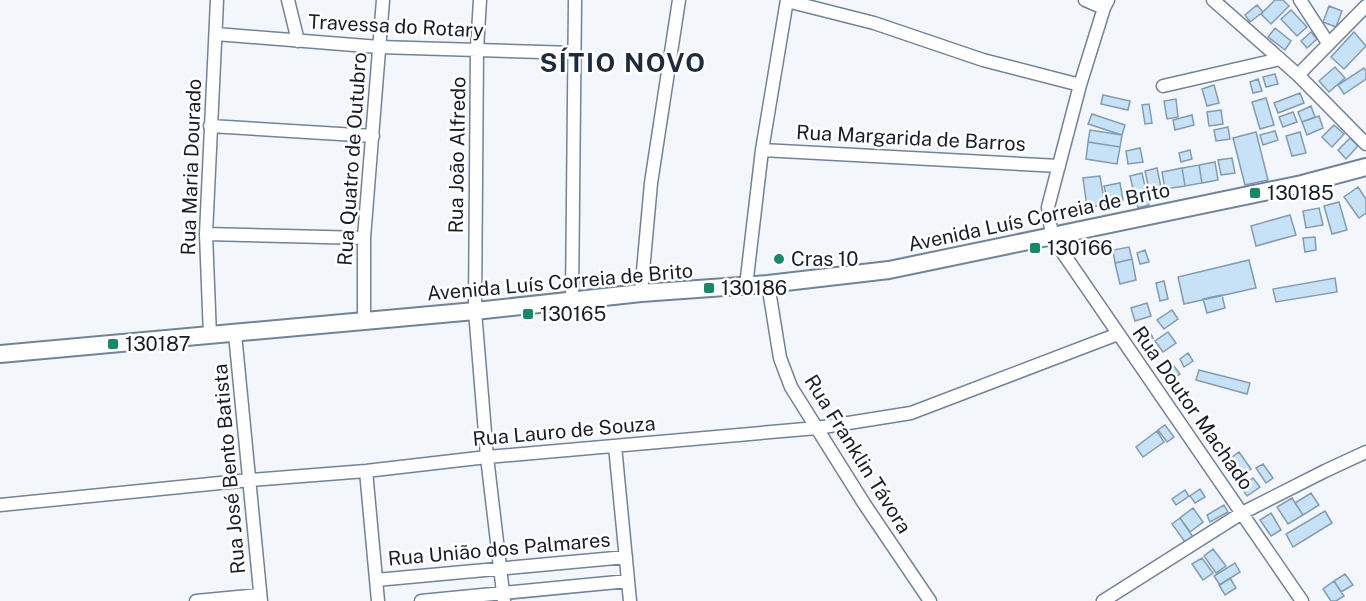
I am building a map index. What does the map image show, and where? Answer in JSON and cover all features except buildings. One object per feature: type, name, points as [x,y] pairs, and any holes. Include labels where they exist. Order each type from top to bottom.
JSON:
[{"type":"main road","name":"Avenida Luís Correia de Brito","points":[[0,354],[235,334],[641,293],[768,284],[890,270],[1052,237],[1178,208],[1302,184],[1366,166]]},
{"type":"street","name":"Rua Maria Dourado","points":[[210,336],[206,234],[217,0]]},
{"type":"street","points":[[288,0],[298,41]]},
{"type":"street","name":"Rua Quatro de Outubro","points":[[364,321],[364,238],[383,0]]},
{"type":"street","name":"Rua João Alfredo","points":[[480,0],[477,49],[475,311],[487,457],[503,597]]},
{"type":"street","points":[[572,300],[575,0]]},
{"type":"street","points":[[641,293],[651,183],[679,0]]},
{"type":"street","points":[[746,286],[762,150],[787,0],[874,23],[983,60],[1080,85]]},
{"type":"street","points":[[1052,237],[1048,207],[1080,85],[1106,4],[1085,0]]},
{"type":"street","points":[[1213,0],[1298,75],[1366,144]]},
{"type":"street","points":[[1300,0],[1328,43]]},
{"type":"street","points":[[1298,75],[1366,6]]},
{"type":"street","name":"Travessa do Rotary","points":[[216,34],[380,47],[574,53]]},
{"type":"street","points":[[1163,86],[1280,59]]},
{"type":"street","points":[[210,126],[373,136]]},
{"type":"street","name":"Rua Margarida de Barros","points":[[762,150],[1059,166]]},
{"type":"street","points":[[206,234],[364,238]]},
{"type":"street","name":"Rua Doutor Machado","points":[[1052,237],[1302,601]]},
{"type":"street","name":"Rua Franklin Távora","points":[[768,284],[784,373],[791,387],[865,505],[930,601]]},
{"type":"street","name":"Rua José Bento Batista","points":[[235,334],[260,598]]},
{"type":"street","name":"Rua Lauro de Souza","points":[[0,505],[366,471],[487,457],[817,428],[912,413],[1118,334]]},
{"type":"street","points":[[615,446],[630,601]]},
{"type":"street","points":[[1103,601],[1242,513],[1366,452]]},
{"type":"street","points":[[366,471],[378,601]]},
{"type":"street","name":"Rua União dos Palmares","points":[[376,580],[626,557]]},
{"type":"street","points":[[421,601],[503,597],[628,581]]},
{"type":"street","points":[[196,601],[260,598]]},
{"type":"place","name":"130185","points":[[1255,193]]},
{"type":"place","name":"130166","points":[[1035,248]]},
{"type":"place","name":"Cras 10","points":[[779,259]]},
{"type":"place","name":"130186","points":[[709,288]]},
{"type":"place","name":"130165","points":[[528,314]]},
{"type":"place","name":"130187","points":[[113,344]]},
{"type":"district","name":"SÍTIO NOVO","points":[[623,63]]}]
